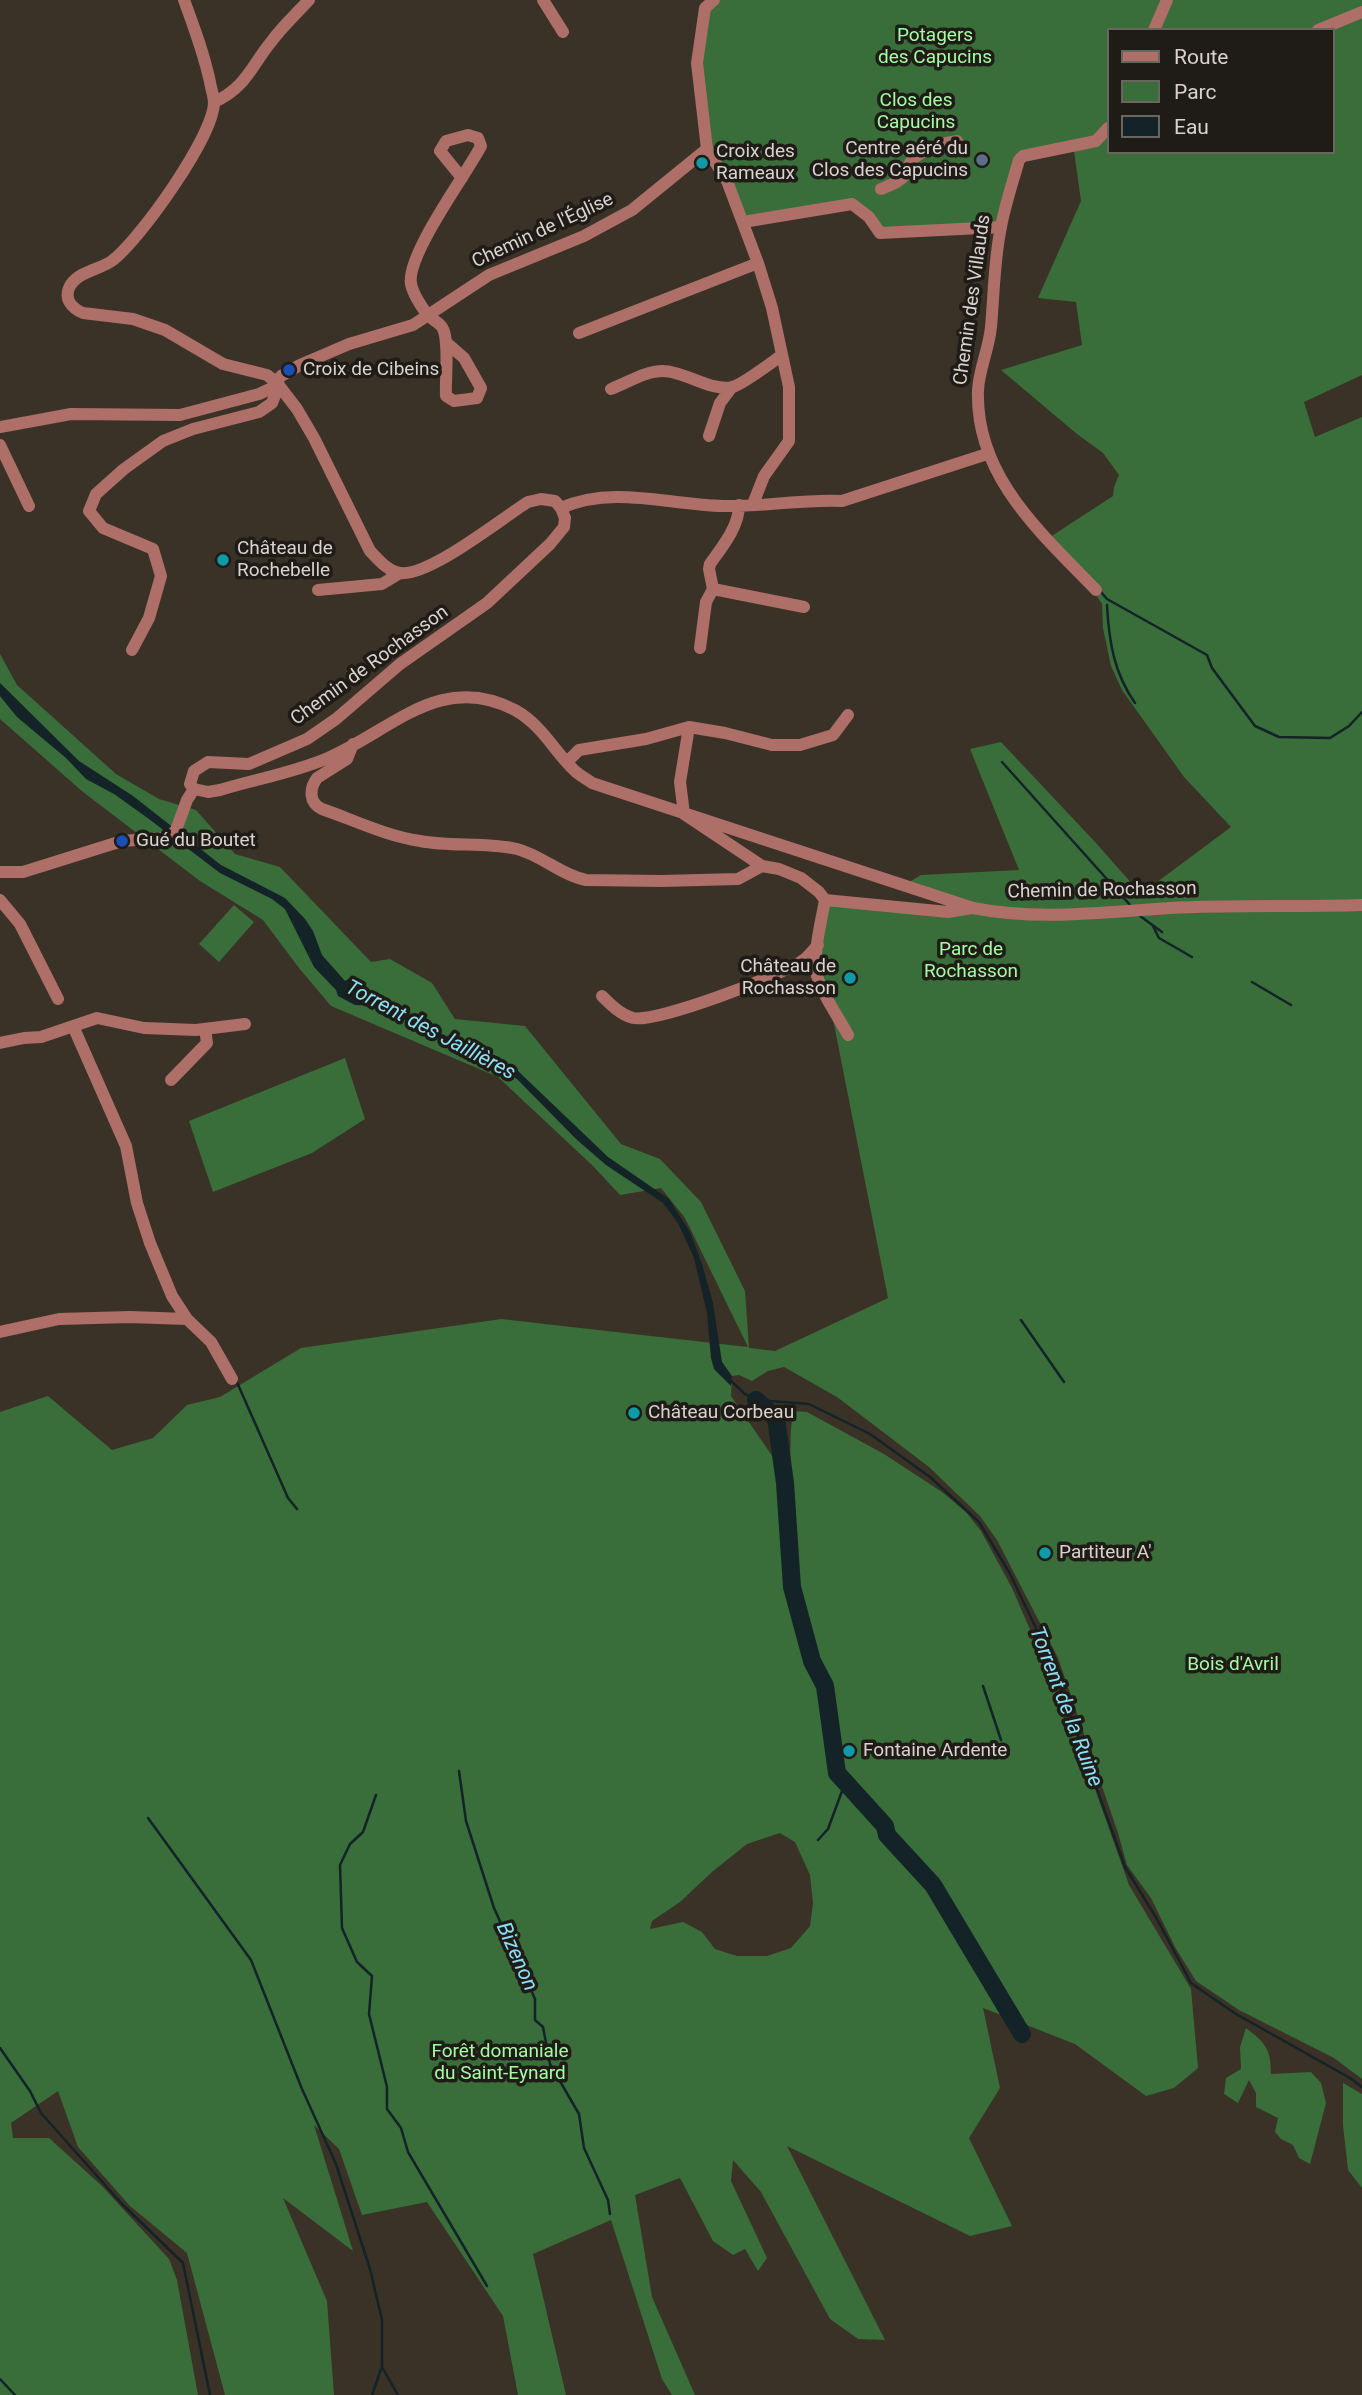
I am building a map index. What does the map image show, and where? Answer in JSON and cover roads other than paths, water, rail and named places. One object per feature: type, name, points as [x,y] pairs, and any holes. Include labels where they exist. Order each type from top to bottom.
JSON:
[{"type":"street","points":[[184,0],[203,50],[214,102],[212,116],[193,154],[158,210],[136,238],[112,262],[79,277],[69,286],[71,305],[76,310],[133,319],[165,330],[223,364],[267,374],[278,384],[314,438],[370,551],[383,565],[400,573]]},
{"type":"street","points":[[214,102],[224,98],[250,75],[270,43],[309,0]]},
{"type":"street","points":[[543,0],[563,32]]},
{"type":"street","points":[[1155,28],[1167,0]]},
{"type":"street","points":[[707,3],[697,63],[707,149],[727,181],[758,263],[772,307],[789,387],[789,441],[764,476],[753,504]]},
{"type":"street","points":[[1323,28],[1362,12]]},
{"type":"street","name":"Chemin des Villauds","points":[[1096,590],[1032,524],[1008,490],[987,453],[978,389],[991,332],[1001,227],[1019,160],[1023,156],[1096,141],[1106,130]]},
{"type":"street","points":[[881,189],[905,175],[910,163],[918,156],[957,141]]},
{"type":"street","name":"Chemin de l'Église","points":[[0,426],[71,414],[180,415],[259,394],[278,384],[281,376],[300,365],[349,344],[413,326],[489,275],[584,236],[632,210],[707,149]]},
{"type":"street","points":[[448,344],[442,326],[429,316],[411,285],[413,266],[462,178]]},
{"type":"street","points":[[743,222],[852,204],[869,217],[880,233],[1001,227]]},
{"type":"street","points":[[579,333],[758,263]]},
{"type":"street","points":[[709,436],[720,403],[732,387],[782,355]]},
{"type":"street","points":[[611,389],[649,373],[662,371],[718,386],[732,387]]},
{"type":"street","points":[[132,650],[149,618],[161,576],[153,549],[103,528],[89,511],[96,494],[124,469],[163,441],[194,429],[259,412],[272,403],[278,384]]},
{"type":"street","points":[[0,445],[29,506]]},
{"type":"street","points":[[318,590],[382,584],[400,573],[410,572],[440,560],[528,502],[541,499],[555,501],[561,508],[585,500],[621,497],[701,505],[852,500],[987,453]]},
{"type":"street","points":[[701,648],[706,601],[713,589],[710,564],[730,533],[739,505]]},
{"type":"street","name":"Chemin de Rochasson","points":[[561,508],[565,518],[564,527],[550,544],[469,618],[400,664],[336,719],[307,739],[248,764],[208,762],[190,776],[194,789],[208,792],[220,790],[296,771],[438,700],[461,696],[491,701],[515,711],[540,728],[575,772],[592,783],[974,908],[1073,915],[1172,908],[1362,905]]},
{"type":"street","points":[[713,589],[804,607]]},
{"type":"street","points":[[567,762],[579,750],[646,739],[689,727],[772,745],[800,745],[833,735],[848,715]]},
{"type":"street","points":[[689,727],[681,782],[684,814],[762,866],[779,869],[801,878],[825,900],[948,912],[974,908]]},
{"type":"street","points":[[353,744],[348,759],[317,778],[312,788],[312,797],[317,806],[383,831],[421,841],[478,844],[521,850],[575,878],[586,880],[738,879],[762,866]]},
{"type":"street","points":[[0,872],[23,872],[122,841],[171,835],[176,830],[194,789]]},
{"type":"street","points":[[0,900],[20,924],[58,999]]},
{"type":"street","points":[[825,900],[817,971],[819,982],[848,1035]]},
{"type":"street","points":[[602,996],[626,1016],[653,1017],[781,972],[803,960],[818,945]]},
{"type":"street","points":[[0,1043],[41,1037],[97,1018],[144,1028],[205,1029],[245,1024]]},
{"type":"street","points":[[73,1026],[126,1146],[137,1203],[172,1296],[187,1319],[211,1342],[232,1379]]},
{"type":"street","points":[[171,1080],[207,1043],[205,1029]]},
{"type":"street","points":[[0,1332],[59,1319],[187,1319]]},
{"type":"water","name":"Torrent des Jaillières","points":[[0,683],[79,761],[133,796],[221,865],[285,898],[305,919],[313,931],[322,955],[345,981],[350,978],[360,988],[442,1034],[498,1058],[518,1071],[608,1157],[669,1199],[690,1232],[702,1264],[713,1303],[722,1362],[732,1376],[731,1386],[714,1369],[707,1313],[694,1258],[678,1223],[663,1203],[606,1165],[576,1139],[517,1079],[384,1009],[355,1005],[338,996],[336,990],[314,967],[285,909],[272,899],[220,873],[114,794],[86,779],[66,758],[17,717],[0,696]]},
{"type":"waterway","points":[[1101,592],[1107,599],[1207,655],[1212,668],[1255,726],[1279,737],[1330,738],[1349,726],[1362,712]]},
{"type":"waterway","points":[[1107,605],[1109,632],[1117,669],[1135,703]]},
{"type":"waterway","points":[[1002,762],[1131,906]]},
{"type":"waterway","points":[[1140,916],[1162,932]]},
{"type":"waterway","points":[[1153,926],[1159,938],[1192,957]]},
{"type":"waterway","points":[[1252,982],[1291,1005]]},
{"type":"waterway","points":[[1021,1320],[1064,1382]]},
{"type":"waterway","points":[[236,1380],[288,1498],[297,1509]]},
{"type":"waterway","name":"Torrent de la Ruine","points":[[730,1380],[756,1400],[809,1404],[870,1434],[930,1477],[979,1522],[1009,1572],[1048,1653],[1125,1867],[1191,1983],[1236,2014],[1362,2087]]},
{"type":"waterway","name":"Torrent de la Ruine","points":[[756,1400],[776,1418],[785,1483],[792,1587],[812,1661],[825,1686],[837,1773],[885,1826],[887,1835],[933,1885],[1022,2034]]},
{"type":"waterway","points":[[983,1686],[1001,1740]]},
{"type":"waterway","name":"Bizenon","points":[[459,1771],[466,1821],[494,1908],[535,1999],[535,2020],[543,2027],[550,2064],[579,2114],[584,2148],[608,2200],[610,2214]]},
{"type":"waterway","points":[[818,1840],[828,1829],[845,1783]]},
{"type":"waterway","points":[[376,1795],[363,1832],[350,1844],[340,1865],[342,1928],[357,1962],[372,1976],[369,2014],[387,2087],[387,2109],[401,2128],[408,2152],[487,2286]]},
{"type":"waterway","points":[[148,1818],[251,1960],[302,2089],[336,2164],[370,2269],[382,2320],[382,2367],[398,2395]]},
{"type":"waterway","name":"Bizenon","points":[[0,2048],[30,2091],[41,2113],[122,2204],[183,2263],[210,2395]]},
{"type":"waterway","points":[[372,2395],[381,2369]]},
{"type":"waterway","points":[[0,2379],[15,2395]]},
{"type":"place","name":"Centre aéré du Clos des Capucins","points":[[982,160]]},
{"type":"place","name":"Croix des Rameaux","points":[[702,163]]},
{"type":"place","name":"Croix de Cibeins","points":[[289,370]]},
{"type":"place","name":"Château de Rochebelle","points":[[223,560]]},
{"type":"place","name":"Gué du Boutet","points":[[122,841]]},
{"type":"place","name":"Château de Rochasson","points":[[850,978]]},
{"type":"place","name":"Château Corbeau","points":[[634,1413]]},
{"type":"place","name":"Partiteur A'","points":[[1045,1553]]},
{"type":"place","name":"Fontaine Ardente","points":[[849,1751]]},
{"type":"park label","name":"Potagers des Capucins","points":[[935,47]]},
{"type":"park label","name":"Clos des Capucins","points":[[916,112]]},
{"type":"park label","name":"Parc de Rochasson","points":[[971,961]]},
{"type":"park label","name":"Bois d'Avril","points":[[1233,1665]]},
{"type":"park label","name":"Forêt domaniale du Saint-Eynard","points":[[500,2063]]}]
